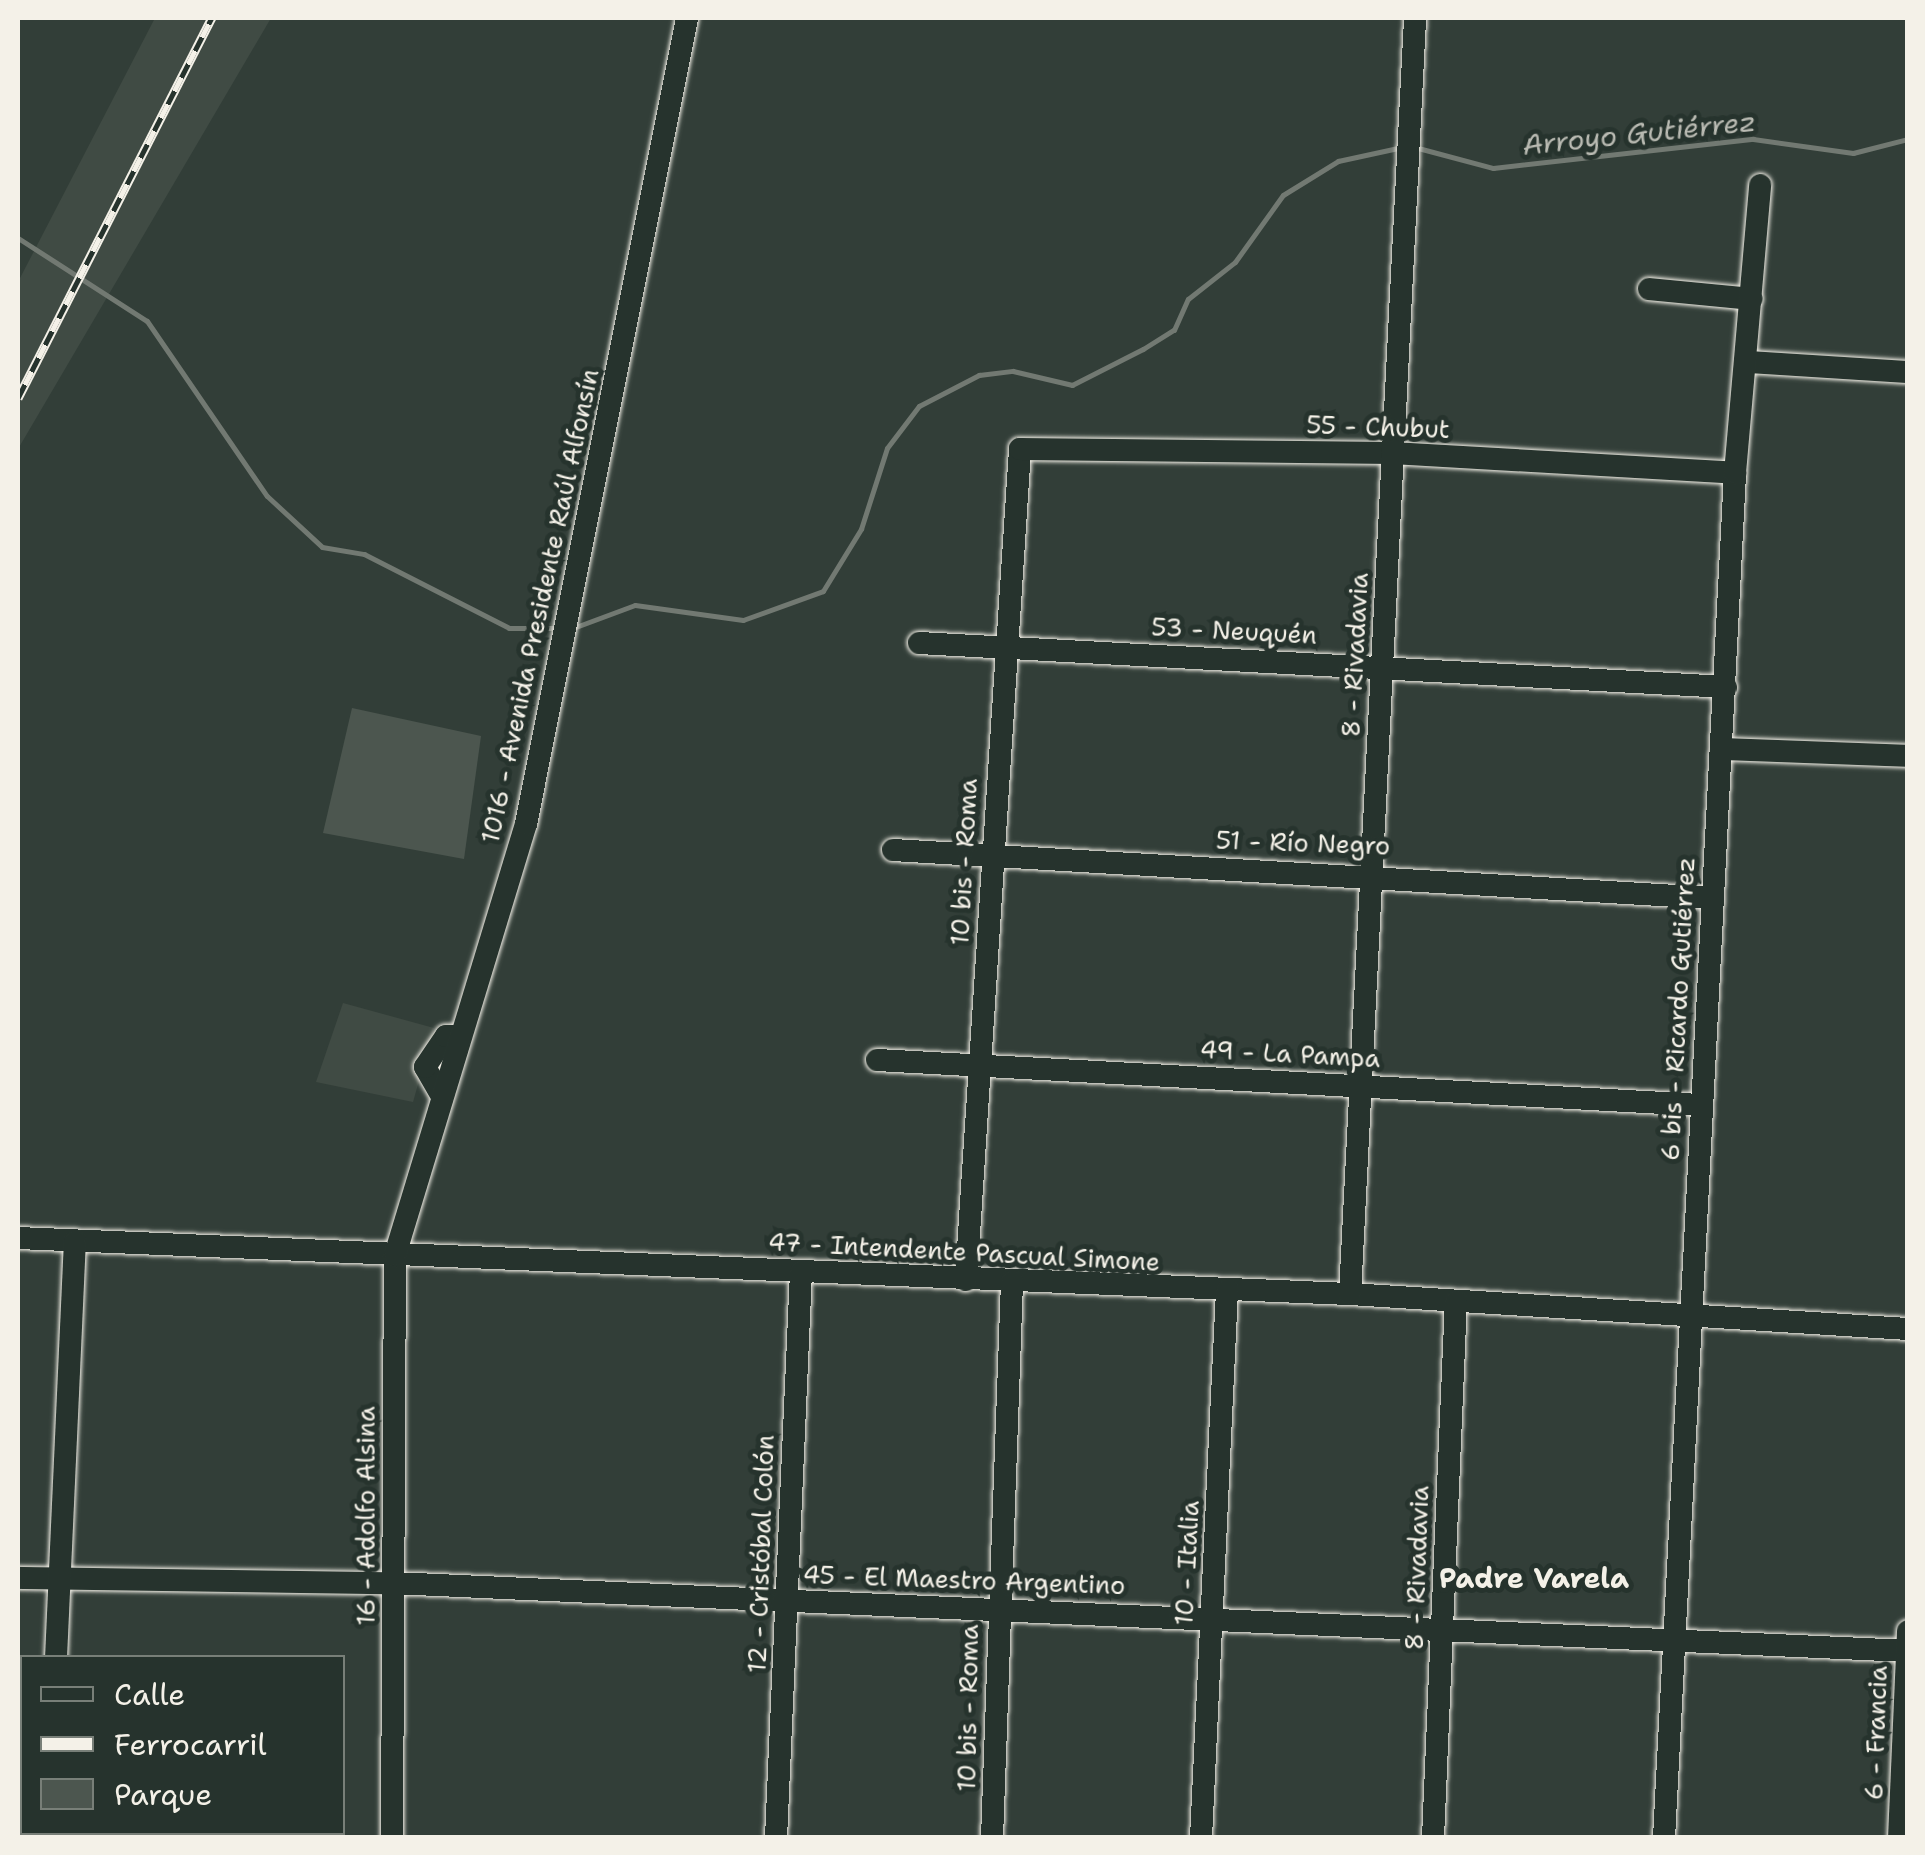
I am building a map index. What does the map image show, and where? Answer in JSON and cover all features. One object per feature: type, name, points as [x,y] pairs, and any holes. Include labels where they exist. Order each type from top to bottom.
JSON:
[{"type":"street","name":"1016 - Avenida Presidente Raúl Alfonsín","points":[[395,1254],[440,1093],[526,824],[687,18]]},
{"type":"street","name":"8 - Rivadavia","points":[[1350,1294],[1416,18]]},
{"type":"street","name":"6 bis - Ricardo Gutiérrez","points":[[1664,1838],[1688,1312],[1726,687],[1734,472],[1748,362],[1760,185]]},
{"type":"street","points":[[1648,288],[1752,299]]},
{"type":"street","points":[[1748,362],[1908,372]]},
{"type":"street","name":"55 - Chubut","points":[[1020,449],[1392,454],[1734,472]]},
{"type":"street","name":"10 bis - Roma","points":[[966,1280],[994,858],[1003,647],[1020,449]]},
{"type":"street","name":"53 - Neuquén","points":[[919,643],[1726,687]]},
{"type":"street","points":[[1722,749],[1908,756]]},
{"type":"street","name":"51 - Río Negro","points":[[892,850],[994,858],[1371,873],[1711,898]]},
{"type":"street","name":"49 - La Pampa","points":[[877,1060],[1701,1105]]},
{"type":"street","name":"47 - Intendente Pascual Simone","points":[[18,1238],[1350,1294],[1688,1312],[1908,1329]]},
{"type":"street","points":[[56,1655],[75,1241]]},
{"type":"street","name":"16 - Adolfo Alsina","points":[[392,1838],[395,1254]]},
{"type":"street","name":"12 - Cristóbal Colón","points":[[776,1838],[801,1272]]},
{"type":"street","name":"10 bis - Roma","points":[[992,1838],[1012,1281]]},
{"type":"street","name":"10 - Italia","points":[[1201,1838],[1227,1291]]},
{"type":"street","name":"8 - Rivadavia","points":[[1433,1838],[1456,1301]]},
{"type":"street","name":"45 - El Maestro Argentino","points":[[18,1578],[393,1583],[998,1607],[1673,1644],[1907,1652]]},
{"type":"street","name":"6 - Francia","points":[[1899,1838],[1908,1630]]},
{"type":"shaded area","points":[[155,18],[271,18],[18,449],[18,282]]},
{"type":"shaded area","points":[[343,1003],[434,1028],[413,1102],[316,1082]]},
{"type":"green space","points":[[352,708],[481,736],[464,859],[323,833]]},
{"type":"waterway","name":"Arroyo Gutiérrez","points":[[1418,148],[1493,168],[1753,139],[1853,153],[1908,139]]},
{"type":"waterway","name":"Arroyo Gutiérrez","points":[[573,628],[635,605],[743,620],[823,591],[861,529],[887,448],[919,406],[979,375],[1013,371],[1072,385],[1143,349],[1174,330],[1188,299],[1235,262],[1283,195],[1338,161],[1402,147]]},
{"type":"waterway","name":"Arroyo Gutiérrez","points":[[18,238],[147,321],[267,496],[322,547],[364,554],[509,628],[557,628]]},
{"type":"railway","points":[[18,398],[212,18]]},
{"type":"district","name":"Padre Varela","points":[[1534,1578]]}]
